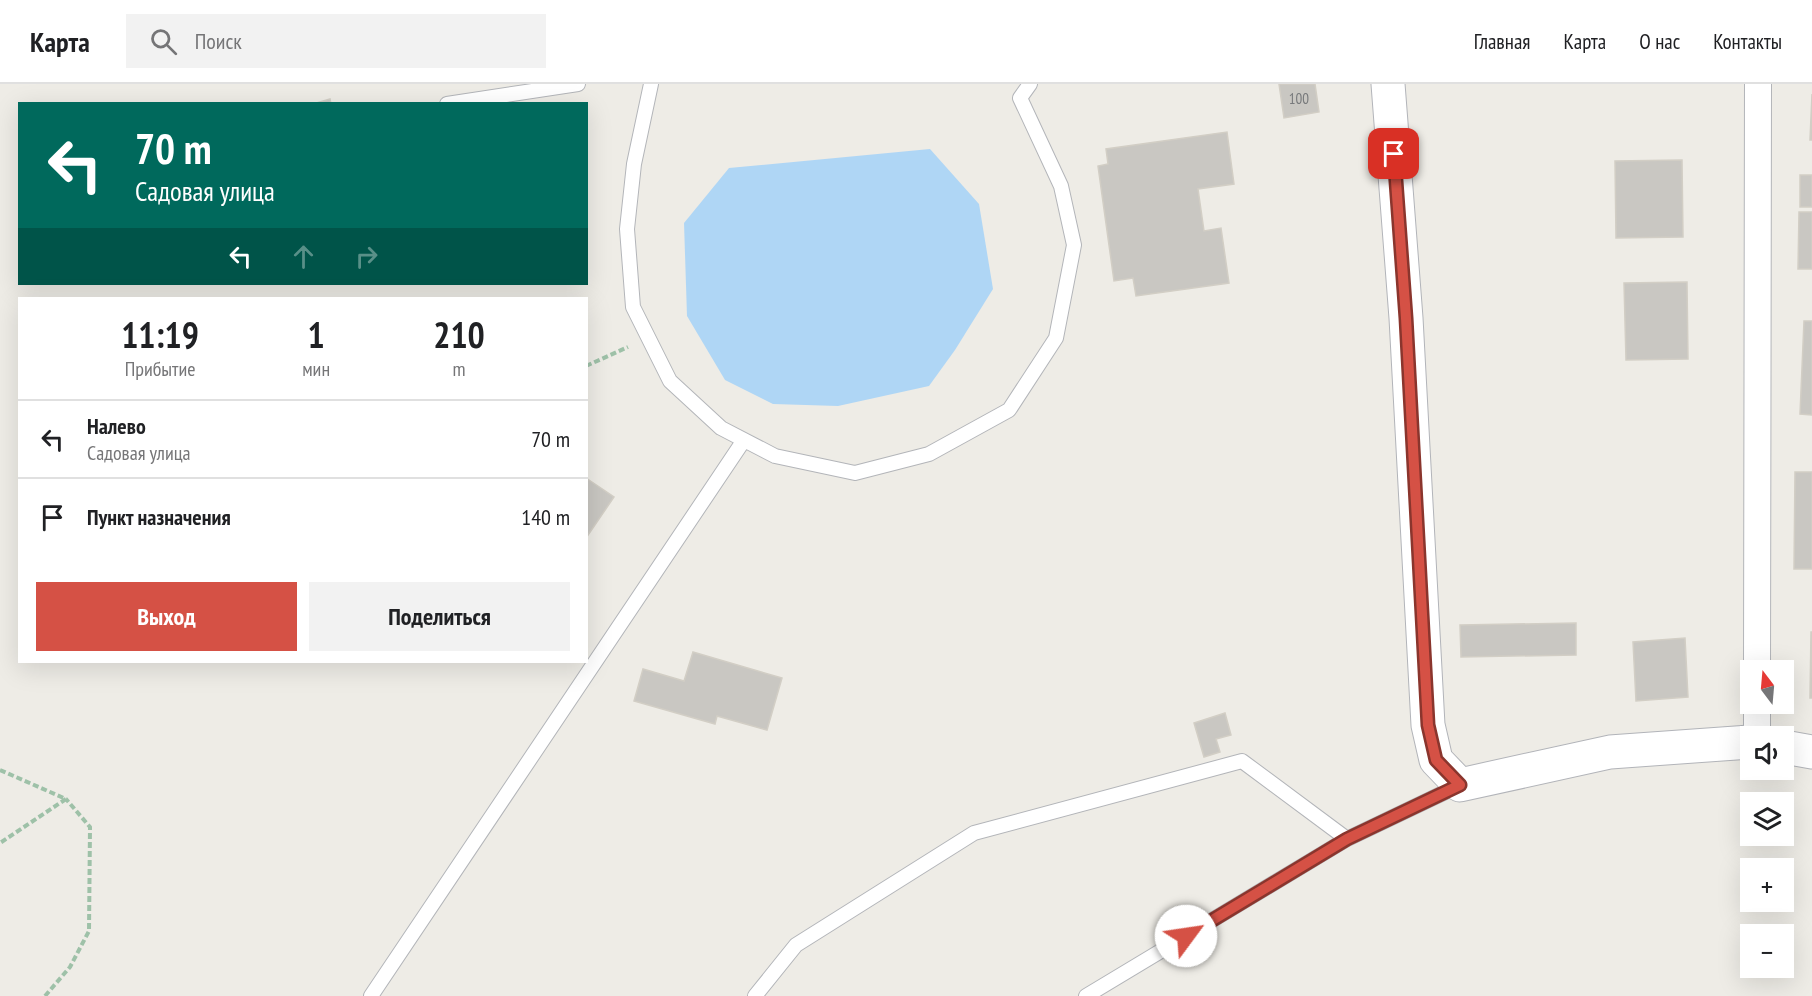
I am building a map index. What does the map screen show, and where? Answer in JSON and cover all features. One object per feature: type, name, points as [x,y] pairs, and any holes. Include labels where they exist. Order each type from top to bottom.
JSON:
[{"type":"street","points":[[1388,84],[1406,318],[1428,725],[1436,760],[1460,785],[1610,752],[1740,743]]},
{"type":"street","points":[[1757,660],[1758,84]]},
{"type":"street","points":[[1794,749],[1812,752]]},
{"type":"lane","points":[[460,102],[578,84]]},
{"type":"lane","points":[[651,84],[634,164],[627,229],[633,307],[670,381],[721,428],[775,456],[855,473],[929,454],[1009,410],[1056,338],[1074,245],[1061,186],[1020,98],[1030,84]]},
{"type":"lane","points":[[371,996],[744,440]]},
{"type":"lane","points":[[755,996],[796,945],[974,833],[1242,761],[1347,839]]},
{"type":"lane","points":[[1086,996],[1347,839],[1460,785]]},
{"type":"path","points":[[588,365],[648,338]]},
{"type":"path","points":[[0,770],[66,799],[90,826],[89,931],[70,967],[45,996]]},
{"type":"path","points":[[0,843],[66,799]]},
{"type":"water","points":[[930,149],[979,204],[993,289],[955,350],[929,386],[838,406],[773,404],[725,380],[687,316],[684,223],[729,168]]},
{"type":"building","points":[[1279,84],[1315,84],[1319,112],[1284,118]]},
{"type":"building","points":[[1812,94],[1812,140],[1810,140]]},
{"type":"building","points":[[1227,132],[1234,184],[1198,189],[1204,231],[1221,228],[1229,283],[1136,296],[1133,278],[1114,281],[1098,166],[1108,164],[1106,149]]},
{"type":"building","points":[[1682,160],[1683,237],[1616,238],[1615,161]]},
{"type":"building","points":[[1800,175],[1812,175],[1812,207],[1800,207]]},
{"type":"building","points":[[1799,212],[1812,212],[1812,269],[1798,269]]},
{"type":"building","points":[[1687,282],[1688,359],[1626,360],[1624,283]]},
{"type":"building","points":[[1804,321],[1812,321],[1812,415],[1800,414]]},
{"type":"building","points":[[1795,472],[1812,472],[1812,569],[1794,569]]},
{"type":"building","points":[[588,479],[614,497],[588,535]]},
{"type":"building","points":[[1576,623],[1576,655],[1461,657],[1460,625]]},
{"type":"building","points":[[1811,632],[1812,698],[1810,698]]},
{"type":"building","points":[[1685,638],[1688,697],[1636,701],[1633,642]]},
{"type":"building","points":[[693,652],[782,678],[767,730],[717,716],[715,724],[634,701],[643,669],[684,681]]},
{"type":"building","points":[[1225,713],[1231,735],[1216,739],[1220,752],[1204,757],[1194,723]]},
{"type":"route","points":[[1186,936],[1347,839],[1460,785],[1436,760],[1428,725],[1406,318],[1394,154]]}]
